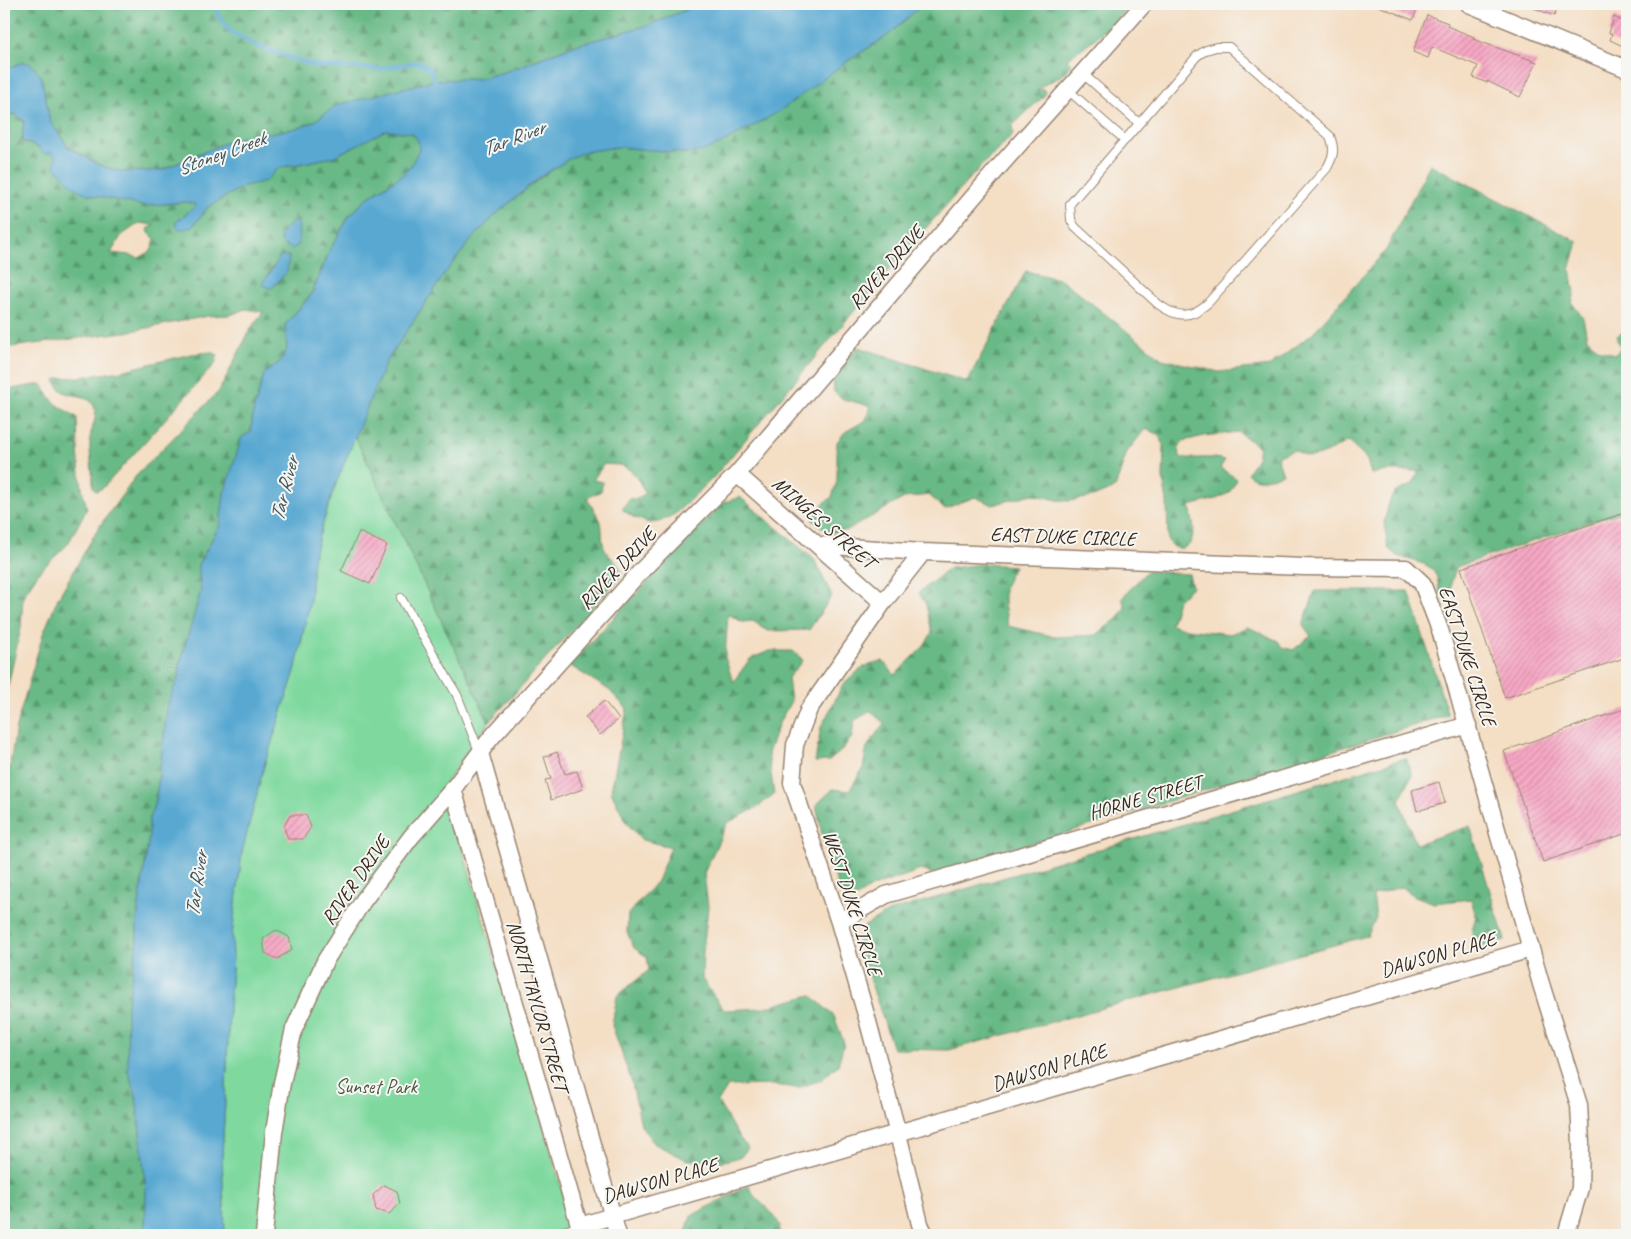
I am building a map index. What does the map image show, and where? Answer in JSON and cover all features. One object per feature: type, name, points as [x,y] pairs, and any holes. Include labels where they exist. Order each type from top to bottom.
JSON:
[{"type":"street","name":"RIVER DRIVE","points":[[264,1235],[274,1132],[294,1029],[325,961],[364,900],[411,837],[453,789],[490,739],[640,572],[737,474],[998,168],[1144,4]]},
{"type":"street","points":[[1469,4],[1627,69]]},
{"type":"street","name":"MINGES STREET","points":[[737,474],[883,603]]},
{"type":"street","name":"EAST DUKE CIRCLE","points":[[818,545],[923,552],[1304,567],[1406,568],[1422,583],[1440,630],[1531,949],[1579,1105],[1581,1143],[1580,1188],[1566,1235]]},
{"type":"street","points":[[883,603],[923,552]]},
{"type":"street","name":"WEST DUKE CIRCLE","points":[[883,603],[809,709],[795,745],[792,783],[839,922],[867,1018],[924,1235]]},
{"type":"street","name":"HORNE STREET","points":[[839,922],[886,895],[1468,725]]},
{"type":"street","points":[[480,753],[618,1235]]},
{"type":"street","name":"NORTH TAYLOR STREET","points":[[453,789],[581,1231]]},
{"type":"street","name":"DAWSON PLACE","points":[[581,1231],[612,1216],[1531,949]]},
{"type":"lane","points":[[1216,46],[1223,46],[1229,47],[1330,136],[1334,147],[1332,158],[1327,168],[1208,303],[1200,311],[1189,315],[1169,312],[1158,304],[1075,227],[1071,220],[1070,204],[1139,123],[1197,56],[1216,46]]},
{"type":"lane","points":[[1082,73],[1139,123]]},
{"type":"lane","points":[[1068,90],[1125,140]]},
{"type":"lane","points":[[401,598],[457,695],[480,753]]},
{"type":"lane","points":[[561,1235],[562,1232],[581,1231]]},
{"type":"green space","points":[[4,4],[700,4],[649,25],[569,47],[505,72],[477,79],[435,80],[338,105],[315,121],[298,128],[234,139],[162,170],[123,172],[99,165],[68,146],[50,121],[41,76],[23,62],[4,70]]},
{"type":"green space","points":[[923,4],[1127,4],[1124,11],[1110,26],[1067,59],[1071,65],[1065,73],[1037,90],[1043,89],[1046,92],[1012,126],[1013,134],[980,167],[895,263],[713,478],[675,514],[659,522],[649,523],[633,517],[622,509],[629,499],[637,499],[645,494],[640,482],[625,467],[604,464],[593,480],[603,482],[601,491],[587,498],[601,522],[605,549],[619,567],[622,575],[489,722],[355,436],[385,364],[445,273],[472,239],[496,214],[540,178],[572,157],[584,152],[617,147],[685,153],[846,62],[887,36]]},
{"type":"green space","points":[[4,113],[17,115],[24,121],[22,141],[52,153],[143,206],[186,202],[198,205],[192,227],[208,207],[244,186],[266,180],[278,168],[333,157],[386,130],[412,133],[418,140],[419,149],[411,166],[401,176],[366,199],[348,218],[330,250],[311,294],[285,325],[287,348],[282,360],[264,374],[253,412],[251,432],[224,493],[220,525],[198,565],[201,591],[179,667],[179,676],[168,703],[156,799],[149,819],[149,837],[137,919],[128,1071],[136,1095],[146,1191],[145,1235],[4,1235],[4,804],[16,727],[43,634],[58,598],[99,527],[136,476],[219,391],[251,328],[263,312],[246,309],[230,315],[208,316],[132,331],[4,348]],"holes":[[[139,223],[154,225],[148,228],[149,233],[155,239],[151,251],[139,258],[111,253],[121,236]],[[298,229],[300,236],[286,246],[281,241],[280,236]],[[272,267],[277,283],[271,289],[267,276]]]},
{"type":"green space","points":[[1430,164],[1578,242],[1570,270],[1575,292],[1572,303],[1583,318],[1587,338],[1600,350],[1615,354],[1621,348],[1617,336],[1625,331],[1627,332],[1627,510],[1456,567],[1449,601],[1440,593],[1437,577],[1432,569],[1424,564],[1397,556],[1388,548],[1384,522],[1389,503],[1394,493],[1413,484],[1419,471],[1387,471],[1371,474],[1367,460],[1349,441],[1316,456],[1305,456],[1294,450],[1277,456],[1283,474],[1260,479],[1247,473],[1257,458],[1259,447],[1238,432],[1204,436],[1183,441],[1178,450],[1181,458],[1225,460],[1220,468],[1237,479],[1229,493],[1216,499],[1190,506],[1194,529],[1191,543],[1182,549],[1174,547],[1168,541],[1167,502],[1163,478],[1164,446],[1158,434],[1145,429],[1127,452],[1115,488],[1093,497],[1069,501],[1032,494],[993,505],[975,497],[944,509],[929,495],[904,498],[848,530],[830,533],[812,520],[823,504],[832,497],[837,481],[837,442],[845,432],[866,420],[870,406],[843,399],[834,392],[833,376],[858,347],[967,382],[1026,271],[1062,280],[1162,359],[1219,372],[1270,366],[1312,334],[1386,250]]},
{"type":"green space","points":[[211,352],[218,355],[215,364],[103,488],[96,491],[93,487],[90,446],[90,435],[95,416],[94,407],[87,399],[62,391],[55,380],[121,371],[191,354]]},
{"type":"green space","points":[[42,384],[52,400],[77,417],[80,475],[87,508],[68,544],[39,572],[23,596],[21,628],[4,703],[4,390]]},
{"type":"green space","name":"Sunset Park","points":[[355,436],[489,722],[444,785],[575,1235],[225,1235],[222,1155],[233,957],[232,936],[242,852],[264,766],[295,671],[310,601],[313,558],[335,486]]},
{"type":"green space","points":[[740,497],[814,559],[832,596],[809,630],[767,631],[753,621],[742,622],[728,614],[725,657],[733,682],[750,659],[769,651],[793,651],[803,660],[788,678],[791,701],[780,721],[768,753],[774,794],[758,807],[727,823],[704,873],[708,907],[702,979],[724,1010],[763,1008],[811,995],[834,1016],[844,1043],[838,1065],[821,1080],[798,1088],[774,1085],[728,1086],[718,1102],[738,1136],[748,1148],[741,1157],[720,1162],[687,1160],[653,1143],[641,1125],[632,1083],[612,1025],[617,996],[649,970],[647,957],[634,948],[627,932],[628,914],[657,881],[671,847],[642,840],[626,822],[611,791],[627,709],[609,690],[569,665],[722,503]]},
{"type":"green space","points":[[983,564],[1014,566],[1004,587],[1004,603],[1008,626],[1056,637],[1096,635],[1118,618],[1125,607],[1122,598],[1147,571],[1189,574],[1192,587],[1178,600],[1171,624],[1187,629],[1230,634],[1248,627],[1278,641],[1282,647],[1293,650],[1311,636],[1303,625],[1315,591],[1409,591],[1448,715],[933,874],[921,870],[872,887],[854,899],[845,898],[839,890],[822,835],[816,805],[833,789],[849,791],[863,768],[867,747],[884,723],[871,711],[854,721],[852,737],[840,752],[829,761],[815,762],[821,727],[843,685],[863,667],[883,661],[895,675],[923,647],[932,633],[926,604],[918,593],[950,568]]},
{"type":"green space","points":[[1406,758],[1412,776],[1399,800],[1416,844],[1470,826],[1505,940],[1475,950],[1472,931],[1476,916],[1471,899],[1434,903],[1415,896],[1401,887],[1373,895],[1376,918],[1367,936],[949,1050],[893,1049],[857,941],[863,927],[888,912]]},
{"type":"green space","points":[[749,1185],[754,1196],[772,1213],[780,1225],[779,1235],[685,1235],[691,1216]]},
{"type":"water","points":[[700,4],[923,4],[887,36],[846,62],[780,111],[719,145],[700,152],[685,153],[617,147],[584,152],[572,157],[540,177],[496,214],[472,239],[445,273],[385,364],[335,486],[323,522],[313,558],[310,601],[295,671],[264,766],[242,852],[232,936],[233,957],[222,1155],[225,1235],[145,1235],[146,1191],[136,1095],[128,1071],[127,1006],[137,944],[137,919],[149,837],[149,819],[156,799],[168,703],[179,676],[179,667],[201,591],[198,565],[220,525],[224,493],[242,437],[251,432],[253,412],[264,374],[282,360],[287,348],[285,325],[312,294],[330,250],[348,218],[366,199],[401,176],[411,166],[419,149],[418,140],[412,133],[386,130],[333,157],[278,168],[266,181],[244,186],[208,207],[192,227],[177,228],[176,222],[197,205],[186,202],[143,206],[87,194],[75,188],[54,166],[56,157],[52,153],[43,153],[38,147],[22,141],[24,121],[17,115],[4,113],[4,70],[23,62],[31,64],[41,76],[50,121],[68,147],[99,165],[122,172],[162,170],[234,139],[298,128],[315,121],[337,105],[435,80],[477,79],[505,72],[569,47],[649,25]]},
{"type":"water","points":[[298,221],[299,244],[293,249],[282,243],[280,239],[287,227]]},
{"type":"water","points":[[281,256],[289,256],[287,272],[271,289],[262,284]]},
{"type":"building","points":[[1373,4],[1419,4],[1413,20]]},
{"type":"building","points":[[1524,4],[1559,4],[1554,16]]},
{"type":"building","points":[[1427,15],[1448,23],[1447,26],[1474,37],[1473,39],[1537,62],[1520,97],[1487,81],[1487,83],[1473,77],[1478,66],[1432,47],[1428,58],[1413,52]]},
{"type":"building","points":[[1614,17],[1627,23],[1627,48],[1610,40],[1612,34],[1609,33]]},
{"type":"building","points":[[1627,512],[1627,657],[1505,698],[1461,568]]},
{"type":"building","points":[[359,532],[387,545],[370,584],[341,571]]},
{"type":"building","points":[[604,701],[619,719],[600,735],[585,717]]},
{"type":"building","points":[[1627,708],[1627,833],[1543,862],[1504,751]]},
{"type":"building","points":[[557,752],[565,774],[577,771],[583,789],[551,800],[545,780],[551,779],[544,757]]},
{"type":"building","points":[[1439,782],[1445,803],[1417,811],[1412,790]]},
{"type":"building","points":[[290,815],[306,815],[311,827],[303,839],[288,839],[284,827]]},
{"type":"building","points":[[276,930],[289,937],[292,950],[277,959],[265,953],[263,939]]},
{"type":"building","points":[[384,1185],[397,1191],[400,1204],[389,1214],[376,1210],[373,1195]]},
{"type":"waterway","points":[[214,4],[219,17],[231,32],[257,46],[316,66],[380,69],[418,62],[430,69],[435,85]]},
{"type":"water label","name":"Tar River","points":[[513,138]]},
{"type":"water label","name":"Stoney Creek","points":[[221,153]]},
{"type":"water label","name":"Tar River","points":[[284,489]]},
{"type":"water label","name":"Tar River","points":[[196,884]]}]
